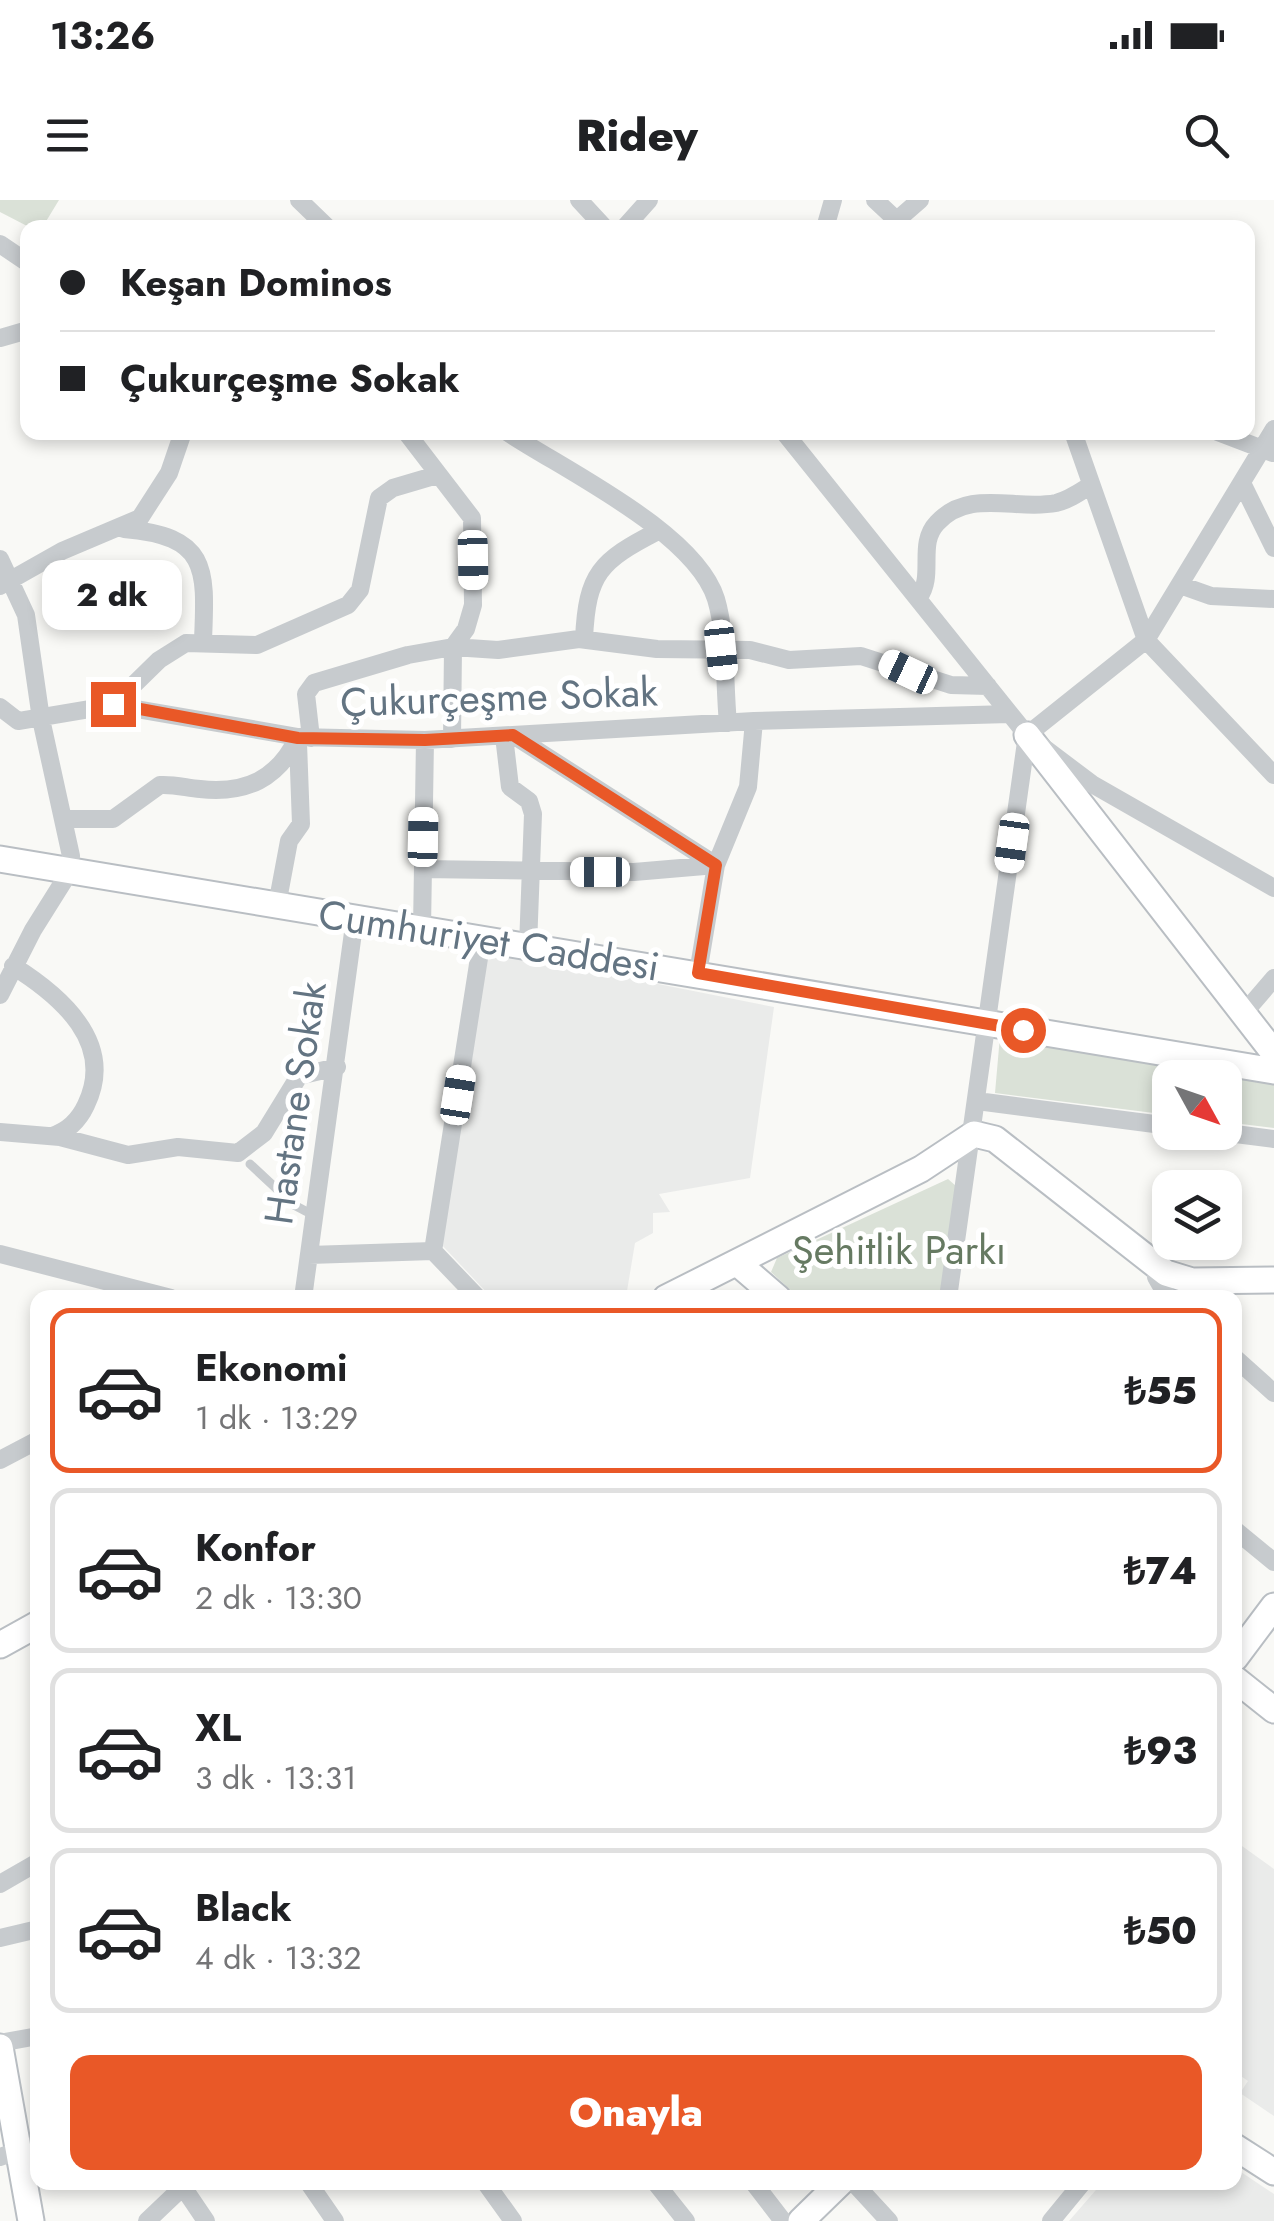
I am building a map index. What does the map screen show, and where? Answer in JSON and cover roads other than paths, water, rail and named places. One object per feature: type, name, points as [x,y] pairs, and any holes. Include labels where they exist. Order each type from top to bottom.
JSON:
[{"type":"main road","points":[[1018,724],[1274,1053]]},
{"type":"main road","name":"Cumhuriyet Caddesi","points":[[0,859],[1274,1072]]},
{"type":"main road","points":[[682,1290],[921,1169],[972,1145],[995,1140],[1166,1273],[1192,1281],[1274,1280]]},
{"type":"main road","points":[[698,1290],[972,1145]]},
{"type":"main road","points":[[972,1145],[1008,1162],[1162,1287],[1198,1290]]},
{"type":"main road","points":[[742,1268],[768,1290]]},
{"type":"main road","points":[[1242,1295],[1274,1298]]},
{"type":"main road","points":[[1242,1649],[1274,1606]]},
{"type":"main road","points":[[0,1645],[30,1628]]},
{"type":"main road","points":[[0,1656],[30,1640]]},
{"type":"main road","points":[[1242,1684],[1272,1705]]},
{"type":"main road","points":[[0,2045],[31,2221]]},
{"type":"main road","points":[[1242,2151],[1274,2172]]},
{"type":"main road","points":[[798,2220],[832,2190]]},
{"type":"street","points":[[299,200],[320,220]]},
{"type":"street","points":[[579,200],[598,220]]},
{"type":"street","points":[[631,220],[649,200]]},
{"type":"street","points":[[876,200],[897,220]]},
{"type":"street","points":[[904,220],[920,200]]},
{"type":"street","points":[[1018,724],[1146,640],[1243,485],[1270,452],[1274,429]]},
{"type":"street","points":[[163,537],[149,522],[152,504],[180,440]]},
{"type":"street","points":[[412,440],[466,508],[472,523],[472,612],[453,648],[452,740]]},
{"type":"street","points":[[518,440],[658,532],[690,560],[712,588],[728,723]]},
{"type":"street","points":[[791,440],[1018,724],[1076,774],[1274,888]]},
{"type":"street","points":[[1077,440],[1146,640],[1274,775]]},
{"type":"street","points":[[1239,440],[1270,452]]},
{"type":"street","points":[[113,704],[172,650],[203,640],[242,647],[257,645],[338,611],[355,599],[379,498],[393,488],[437,475]]},
{"type":"street","points":[[920,597],[926,581],[928,538],[949,514],[989,502],[1058,502],[1091,485]]},
{"type":"street","points":[[1243,485],[1274,548]]},
{"type":"street","points":[[6,584],[62,551],[137,520],[152,504]]},
{"type":"street","points":[[118,529],[163,537],[188,550],[205,572],[203,640]]},
{"type":"street","points":[[584,639],[586,600],[596,574],[616,554],[658,532]]},
{"type":"street","points":[[0,560],[6,584],[26,615],[40,718],[70,849],[69,872],[0,995]]},
{"type":"street","points":[[1180,586],[1211,596],[1274,599]]},
{"type":"street","points":[[277,906],[289,841],[300,824],[306,694],[310,685],[366,664],[453,648],[498,650],[584,639],[657,649],[750,650],[788,660],[862,656],[951,685],[988,686]]},
{"type":"street","name":"Çukurçeşme Sokak","points":[[0,707],[14,720],[113,704],[304,738],[452,740],[754,722],[1018,724]]},
{"type":"street","points":[[698,973],[716,865],[746,796],[754,722]]},
{"type":"street","points":[[951,1290],[987,1024],[1018,724]]},
{"type":"street","points":[[509,735],[716,865]]},
{"type":"street","points":[[509,735],[510,786],[532,806],[528,946]]},
{"type":"street","points":[[64,820],[114,819],[160,785],[217,790],[258,783],[282,765],[304,738]]},
{"type":"street","points":[[422,929],[425,740]]},
{"type":"street","points":[[1105,836],[1095,818],[1097,803],[1108,796],[1122,800]]},
{"type":"street","points":[[423,869],[634,872],[716,865]]},
{"type":"street","name":"Hastane Sokak","points":[[304,1290],[356,918]]},
{"type":"street","points":[[433,1251],[482,939]]},
{"type":"street","points":[[13,966],[62,1000],[91,1048],[95,1076],[70,1135],[79,1142]]},
{"type":"street","points":[[1244,1013],[1274,978]]},
{"type":"street","points":[[0,1132],[52,1136],[128,1155],[178,1146],[238,1152],[264,1132],[299,1076],[336,1067]]},
{"type":"street","points":[[977,1101],[1152,1124]]},
{"type":"street","points":[[52,1136],[74,1123]]},
{"type":"street","points":[[1242,1135],[1274,1140]]},
{"type":"street","points":[[309,1255],[433,1251],[470,1290]]},
{"type":"street","points":[[0,1254],[139,1290]]},
{"type":"street","points":[[1242,1364],[1274,1394]]},
{"type":"street","points":[[0,1460],[30,1444]]},
{"type":"street","points":[[1242,1536],[1274,1562]]},
{"type":"street","points":[[0,1884],[30,1867]]},
{"type":"street","points":[[0,1938],[30,1930]]},
{"type":"street","points":[[0,2045],[30,2038]]},
{"type":"street","points":[[147,2221],[181,2190]]},
{"type":"street","points":[[189,2190],[206,2221]]},
{"type":"street","points":[[314,2190],[335,2221]]},
{"type":"street","points":[[494,2190],[513,2221]]},
{"type":"street","points":[[661,2190],[686,2221]]},
{"type":"street","points":[[762,2190],[798,2220]]},
{"type":"street","points":[[860,2190],[889,2221]]},
{"type":"street","points":[[1051,2221],[1077,2190]]},
{"type":"lane","points":[[250,1164],[299,1209],[315,1216]]},
{"type":"park label","name":"Şehitlik Parkı","points":[[899,1250]]}]
